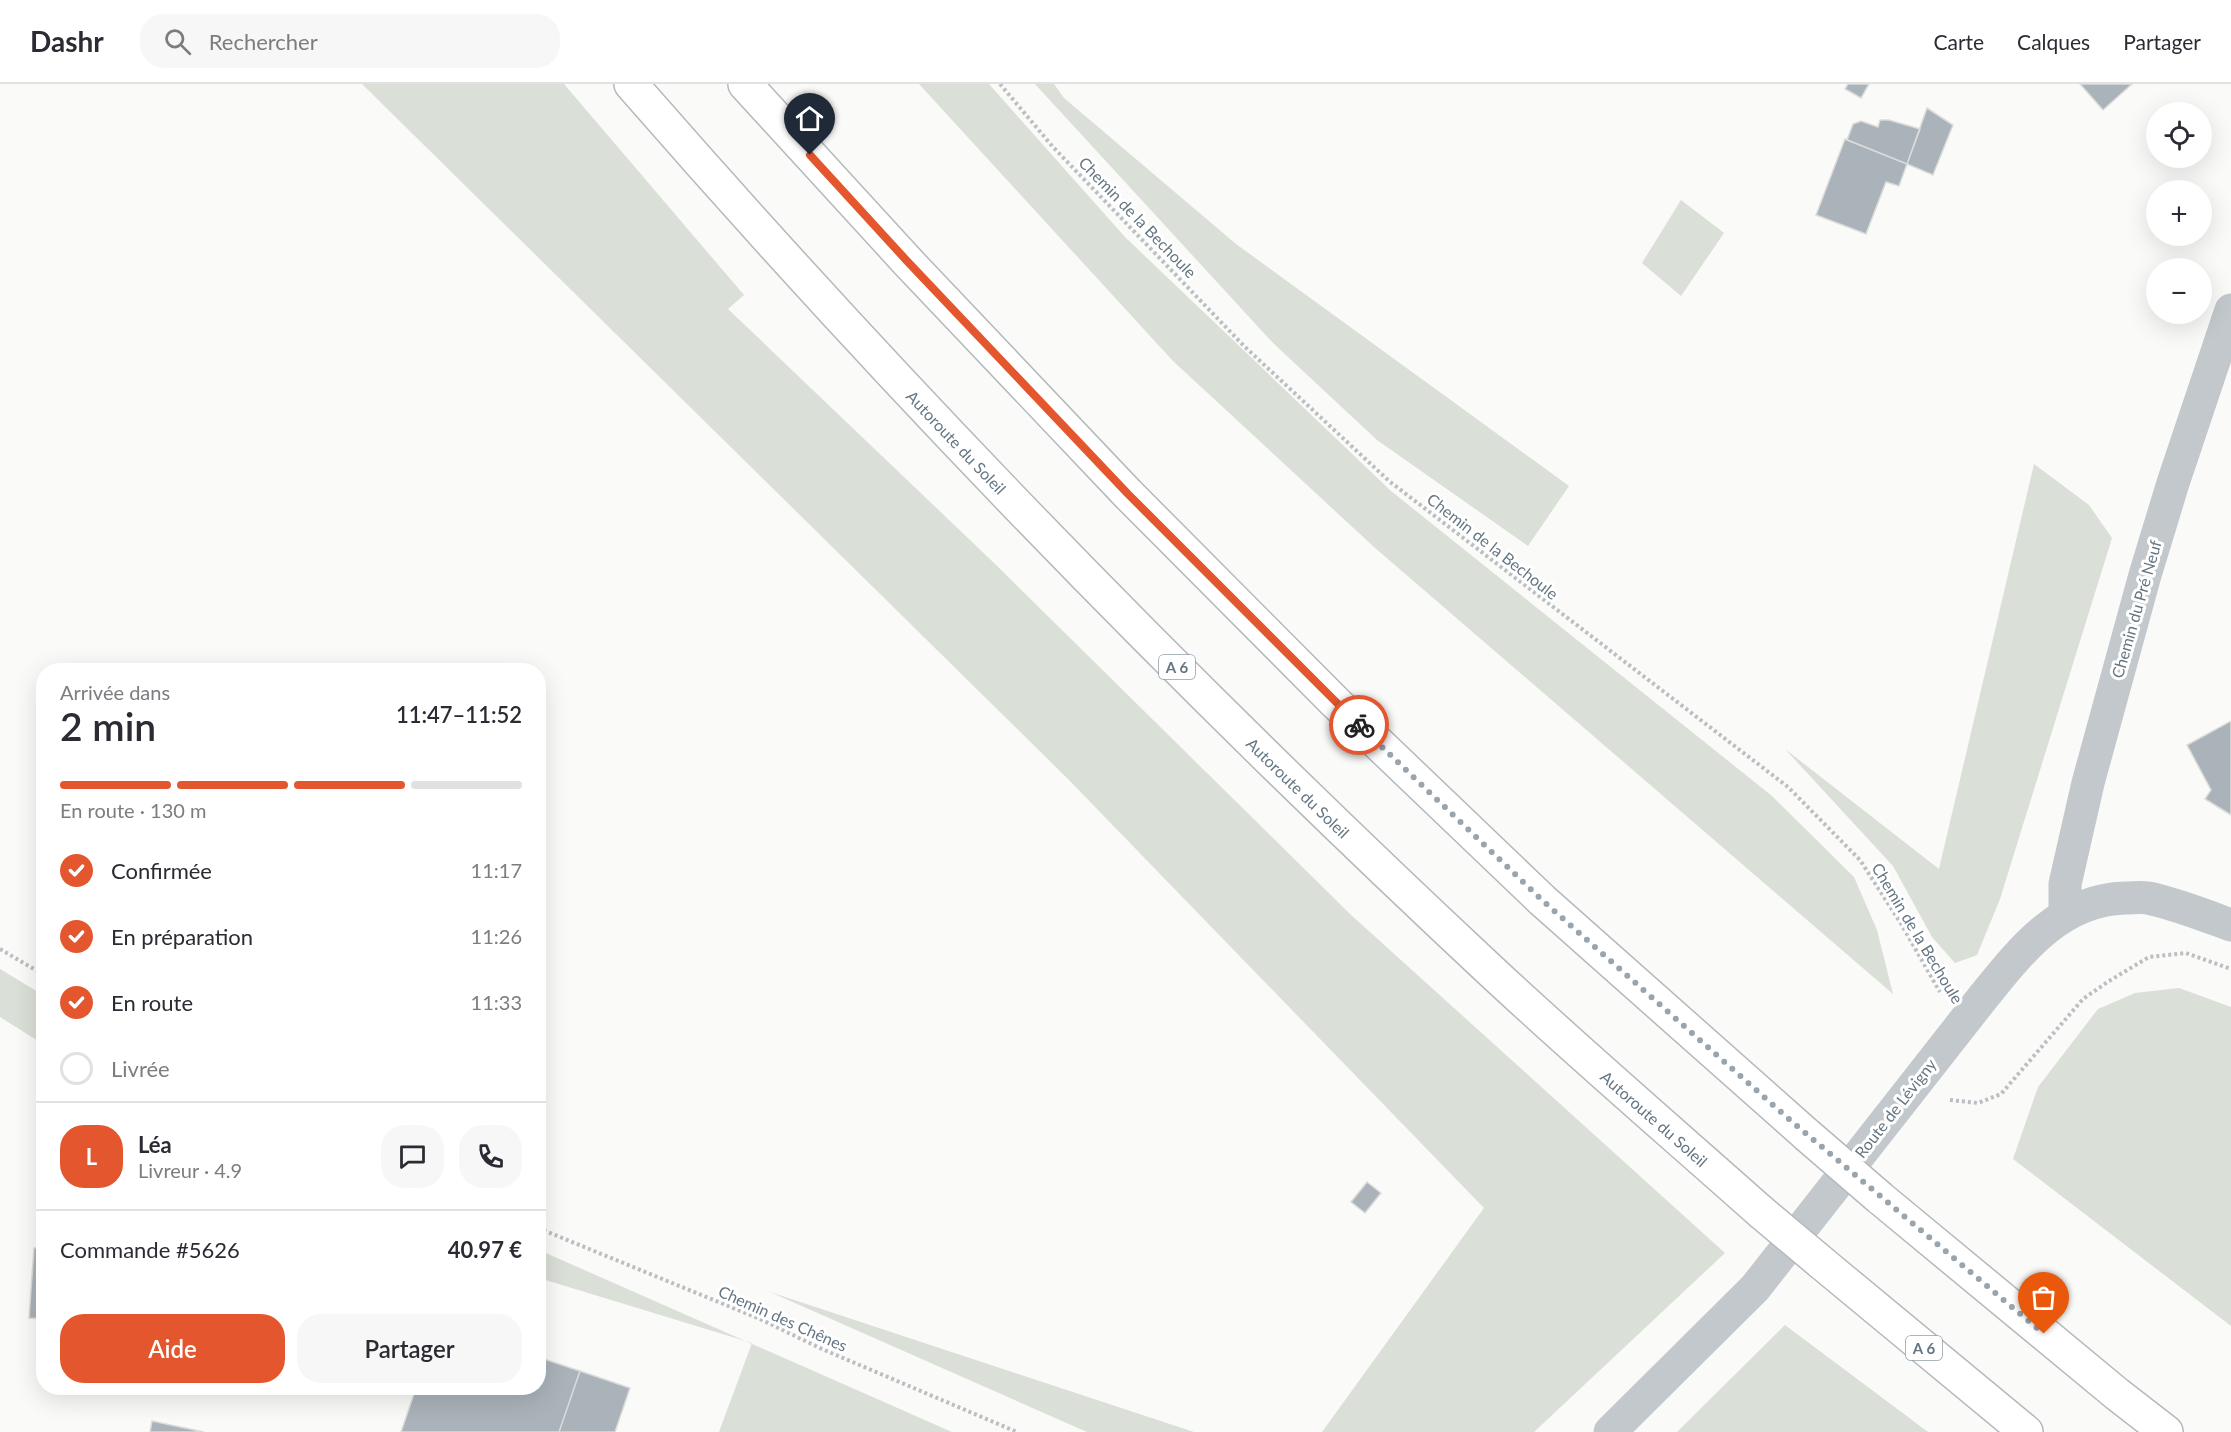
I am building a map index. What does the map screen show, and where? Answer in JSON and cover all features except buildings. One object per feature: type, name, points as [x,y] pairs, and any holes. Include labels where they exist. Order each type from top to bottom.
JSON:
[{"type":"highway","name":"Autoroute du Soleil","points":[[631,84],[846,325],[1062,552],[1276,767],[1494,974],[1761,1212],[2026,1432]]},
{"type":"highway","points":[[745,84],[907,261],[1120,485],[1335,702],[1542,900],[1880,1198],[2166,1432]]},
{"type":"street","name":"Chemin du Pré Neuf","points":[[2065,914],[2065,884],[2088,783],[2145,575],[2231,310]]},
{"type":"street","name":"Route de Lévigny","points":[[1610,1432],[1755,1288],[1903,1096],[2022,949],[2065,914],[2108,899],[2146,898],[2194,911],[2231,925]]},
{"type":"path","name":"Chemin de la Bechoule","points":[[1000,84],[1053,147],[1244,346],[1389,481],[1788,788],[1860,860],[1900,922],[1959,1026]]},
{"type":"path","points":[[0,949],[36,970]]},
{"type":"path","points":[[1903,1096],[1978,1103],[2001,1094],[2083,999],[2149,957],[2186,953],[2231,969]]},
{"type":"path","name":"Chemin des Chênes","points":[[546,1231],[760,1319],[822,1349],[1017,1432]]},
{"type":"shaded area","points":[[362,84],[564,84],[744,295],[728,309],[993,562],[1350,914],[1725,1253],[1534,1432],[1322,1432],[1484,1208],[1067,778]]},
{"type":"shaded area","points":[[919,84],[989,84],[1125,237],[1391,491],[1772,796],[1854,877],[1877,930],[1893,994],[1374,547],[1173,361]]},
{"type":"shaded area","points":[[1035,84],[1054,84],[1064,98],[1236,244],[1569,486],[1528,546],[1377,440],[1273,343]]},
{"type":"shaded area","points":[[1681,200],[1724,233],[1681,296],[1642,263]]},
{"type":"shaded area","points":[[2034,464],[2089,505],[2112,538],[2000,899],[1977,955],[1955,963],[1932,937],[1893,866],[1785,749],[1939,869]]},
{"type":"shaded area","points":[[0,969],[36,991],[36,1040],[0,1017]]},
{"type":"shaded area","points":[[2179,988],[2231,1007],[2231,1326],[2013,1159],[2038,1087],[2098,1009],[2135,993]]},
{"type":"shaded area","points":[[546,1253],[746,1341],[546,1280]]},
{"type":"shaded area","points":[[770,1292],[1194,1432],[1087,1432]]},
{"type":"shaded area","points":[[1785,1325],[1928,1432],[1677,1432]]},
{"type":"shaded area","points":[[752,1344],[952,1432],[719,1432]]},
{"type":"way so far","points":[[1359,725],[1542,900],[1880,1198],[2044,1334]]},
{"type":"route","points":[[810,155],[1128,494],[1359,725]]}]
